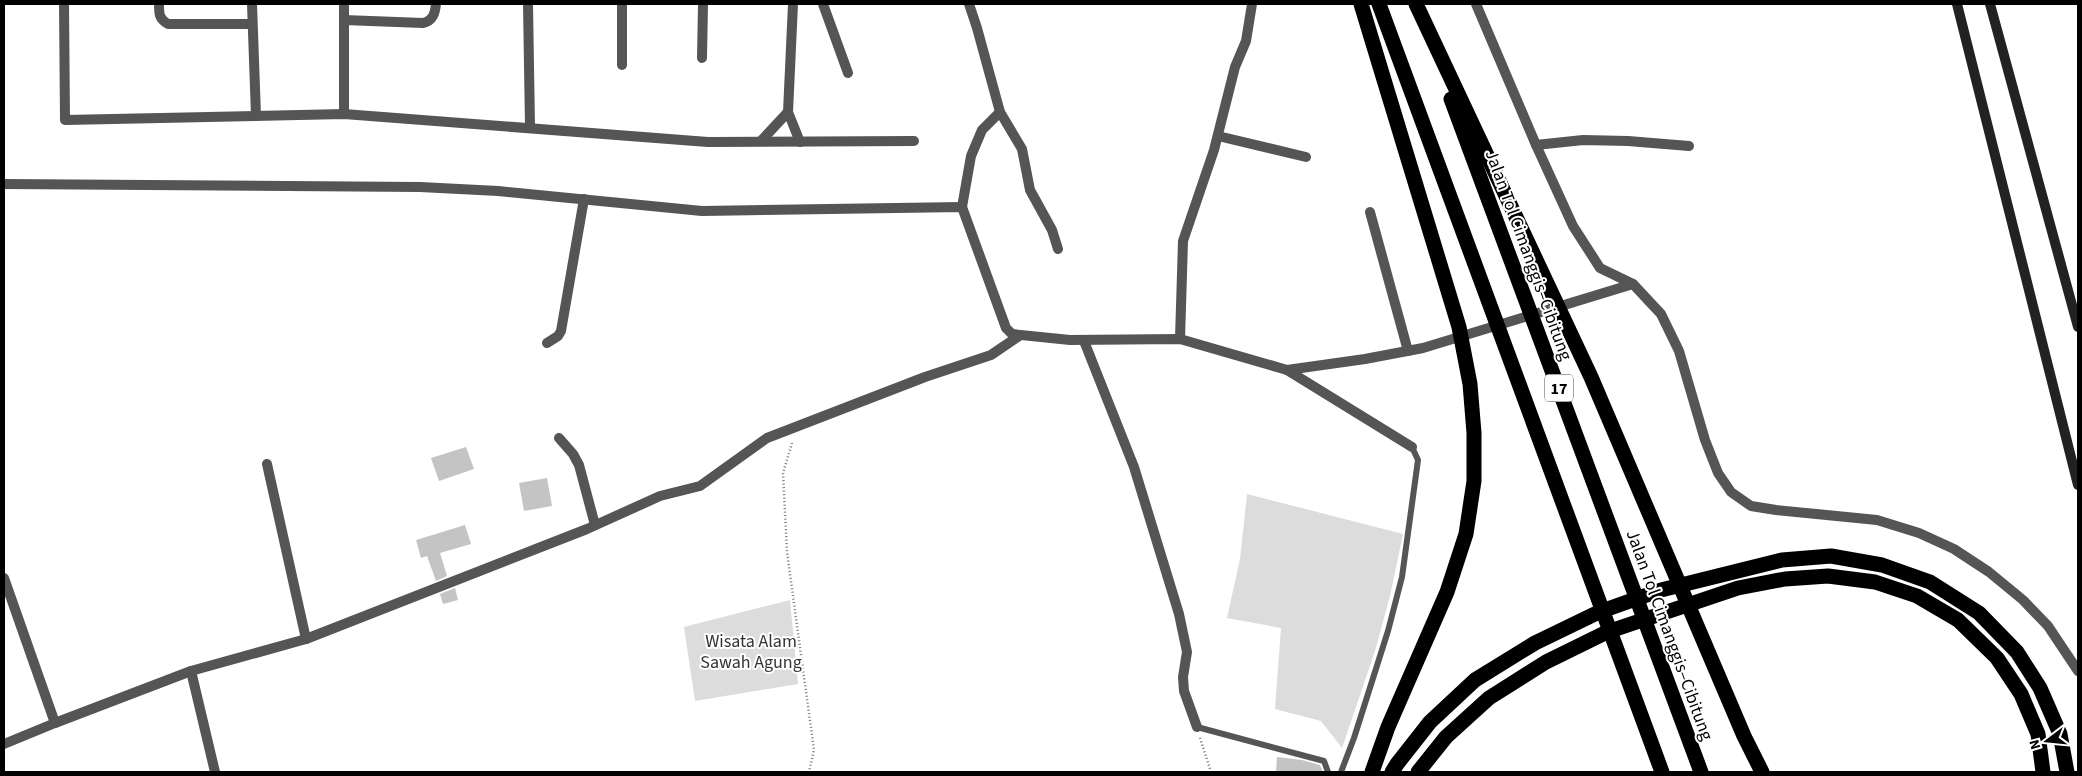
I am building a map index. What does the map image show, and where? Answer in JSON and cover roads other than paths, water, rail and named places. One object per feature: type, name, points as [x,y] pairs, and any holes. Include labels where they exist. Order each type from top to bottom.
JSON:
[{"type":"highway","points":[[1361,4],[1459,327],[1470,384],[1474,433],[1474,481],[1466,534],[1447,592],[1388,727],[1372,772]]},
{"type":"highway","name":"17","points":[[1379,4],[1662,772]]},
{"type":"highway","points":[[1416,4],[1592,377],[1740,727],[1762,772]]},
{"type":"highway","name":"Jalan Tol Cimanggis–Cibitung","points":[[1416,4],[1701,772]]},
{"type":"highway","points":[[1392,772],[1430,722],[1475,680],[1535,643],[1599,612],[1661,590],[1782,560],[1831,556],[1882,565],[1930,582],[1979,613],[2017,652],[2040,688],[2060,734],[2067,772]]},
{"type":"highway","points":[[1418,772],[1446,737],[1489,698],[1546,662],[1607,632],[1738,588],[1785,579],[1828,576],[1875,582],[1917,596],[1958,620],[1997,658],[2021,694],[2038,734],[2043,772]]},
{"type":"street","points":[[64,4],[65,120],[344,114],[708,142],[914,141]]},
{"type":"street","points":[[159,4],[159,14],[162,21],[168,24],[252,24]]},
{"type":"street","points":[[252,4],[256,116]]},
{"type":"street","points":[[344,4],[344,114]]},
{"type":"street","points":[[344,20],[428,22],[435,13],[436,4]]},
{"type":"street","points":[[528,4],[530,127]]},
{"type":"street","points":[[622,4],[622,65]]},
{"type":"street","points":[[702,58],[703,4]]},
{"type":"street","points":[[793,4],[788,112],[800,142]]},
{"type":"street","points":[[823,4],[848,73]]},
{"type":"street","points":[[969,4],[978,28],[1000,112],[1022,148],[1030,190],[1052,230],[1058,249]]},
{"type":"street","points":[[1180,339],[1183,240],[1218,136],[1235,68],[1246,42],[1252,4]]},
{"type":"street","points":[[1476,4],[1573,226],[1600,268],[1633,284],[1661,314],[1679,351],[1705,440],[1718,473],[1731,492],[1751,506],[1877,520],[1919,533],[1954,549],[1989,572],[2023,600],[2048,626],[2078,671]]},
{"type":"street","points":[[1957,4],[2078,485]]},
{"type":"street","points":[[1990,4],[2078,327]]},
{"type":"street","points":[[761,141],[788,112]]},
{"type":"street","points":[[1000,112],[986,124],[978,138],[971,156],[962,207],[1006,328],[1012,334],[1084,341],[1180,339],[1287,370],[1412,446]]},
{"type":"street","points":[[1218,136],[1306,157]]},
{"type":"street","points":[[1536,145],[1583,140],[1689,146]]},
{"type":"street","points":[[4,184],[420,187],[498,191],[702,211],[962,207]]},
{"type":"street","points":[[546,343],[558,336],[561,331],[584,199]]},
{"type":"street","points":[[1370,212],[1408,351]]},
{"type":"street","points":[[1287,370],[1365,359],[1422,348],[1633,284]]},
{"type":"street","points":[[4,744],[191,671],[306,639],[595,526],[660,496],[700,486],[768,438],[925,377],[991,355],[1019,336]]},
{"type":"street","points":[[1084,341],[1134,467],[1179,614],[1187,652],[1183,677],[1184,690],[1196,727]]},
{"type":"street","points":[[559,438],[573,454],[579,466],[595,526]]},
{"type":"street","points":[[267,464],[306,639]]},
{"type":"street","points":[[4,578],[55,723]]},
{"type":"street","points":[[191,671],[216,772]]},
{"type":"lane","points":[[1341,772],[1354,738],[1388,631],[1402,577],[1418,460],[1412,446]]},
{"type":"lane","points":[[1196,727],[1324,760],[1328,772]]},
{"type":"park label","name":"Wisata Alam Sawah Agung","points":[[751,651]]}]
